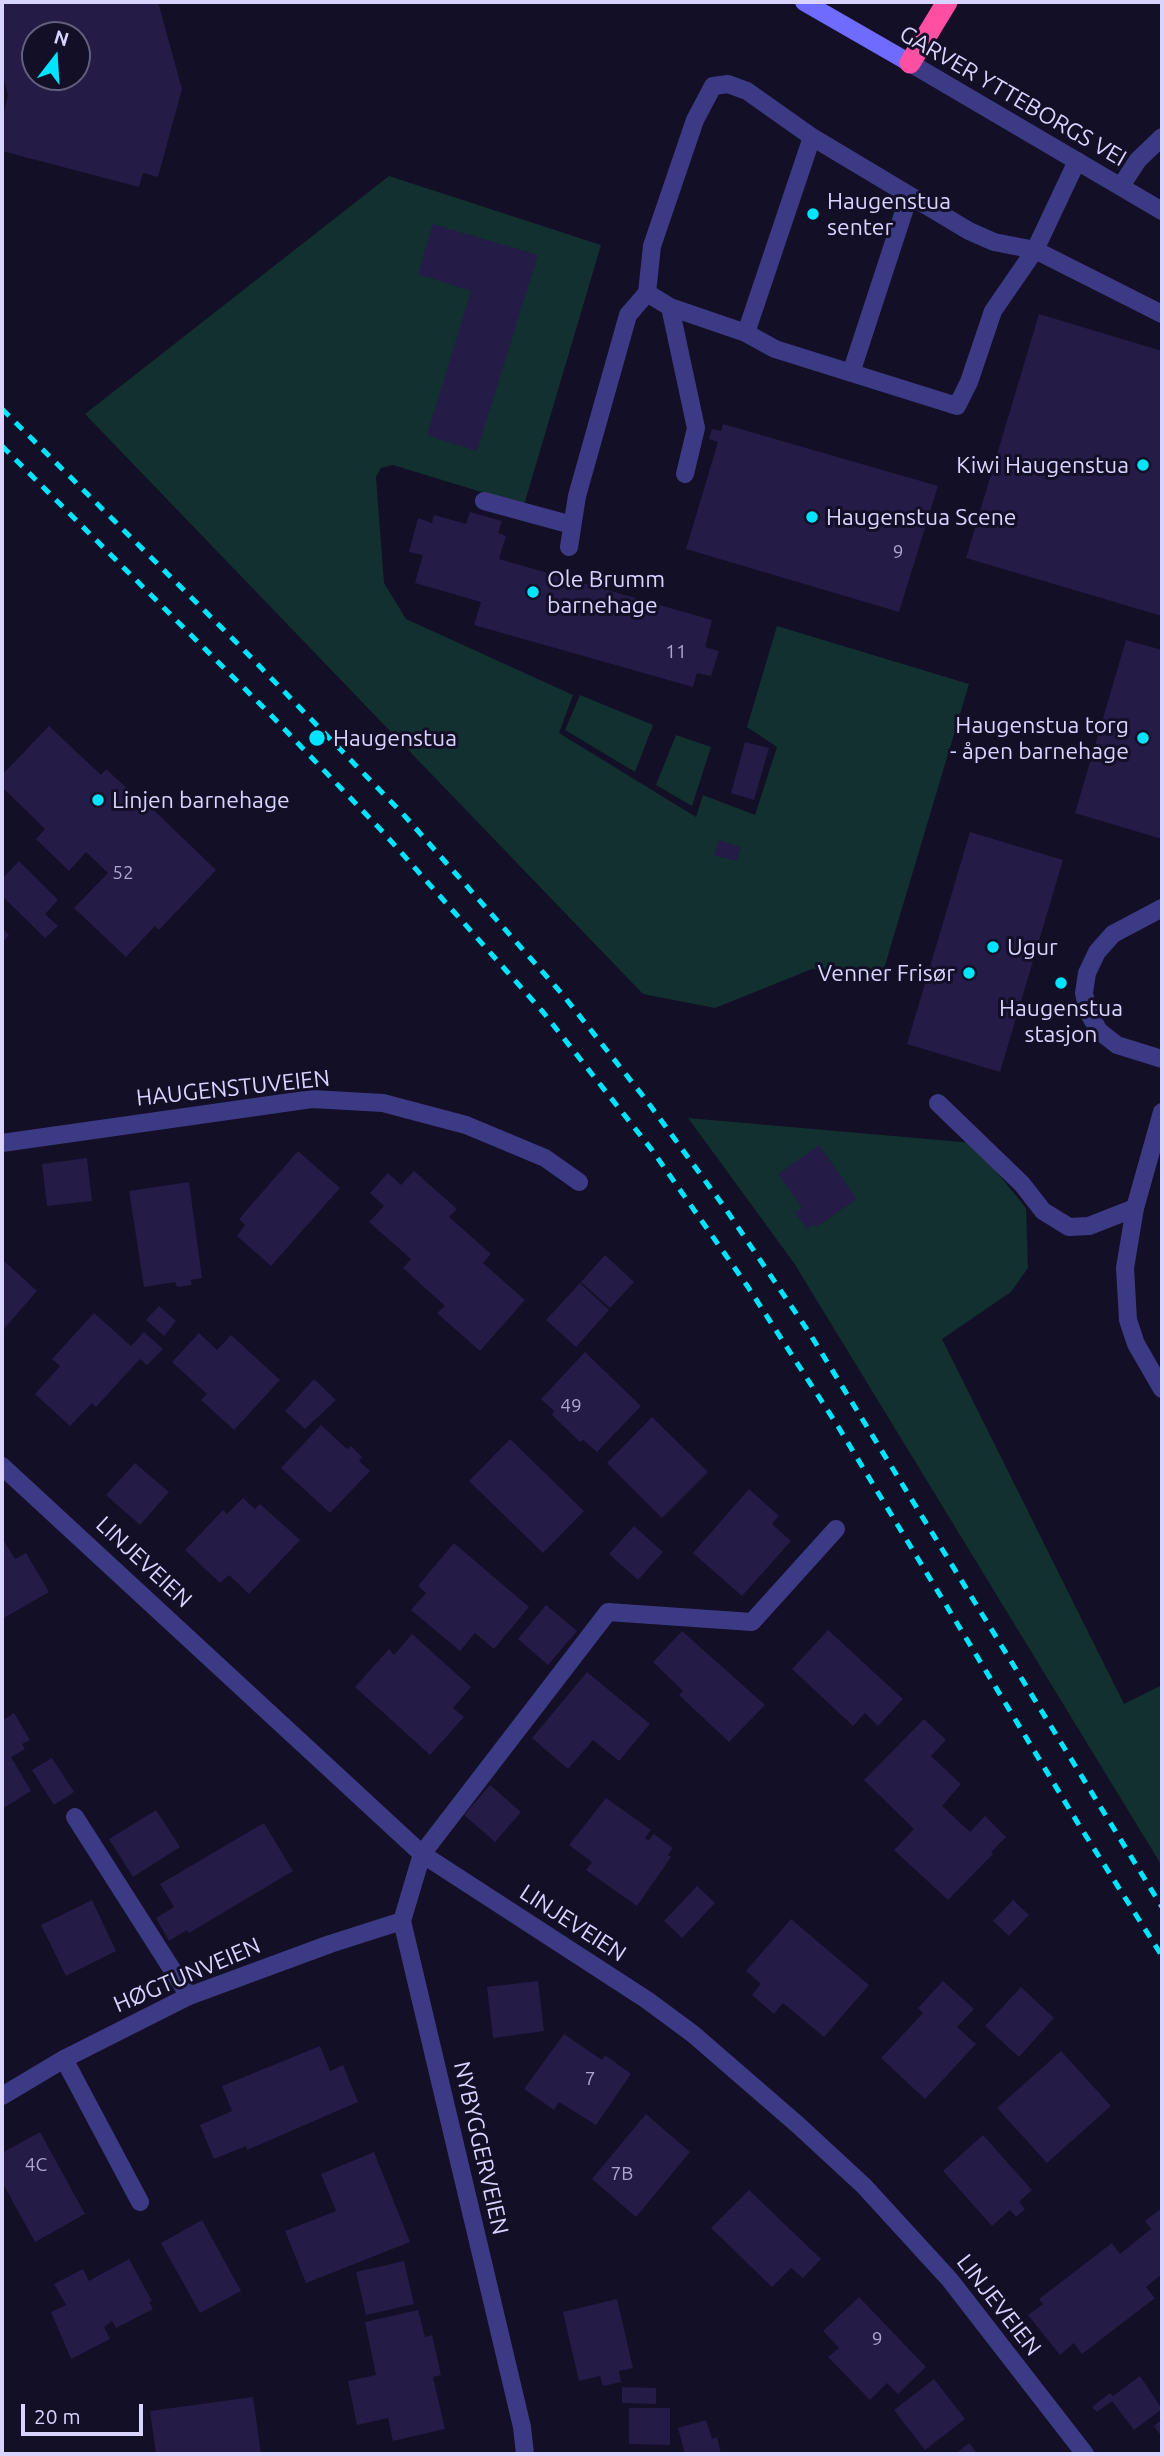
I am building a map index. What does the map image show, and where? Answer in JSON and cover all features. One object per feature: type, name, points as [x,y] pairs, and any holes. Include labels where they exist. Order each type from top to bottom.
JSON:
[{"type":"highway","points":[[910,64],[947,2]]},
{"type":"street","name":"GARVER YTTEBORGS VEI","points":[[804,2],[1162,211]]},
{"type":"street","points":[[569,547],[577,496],[628,315],[647,293],[652,246],[695,120],[713,86],[728,84],[747,91],[813,137],[909,196],[994,242],[1035,250],[1162,314]]},
{"type":"street","points":[[746,333],[813,137]]},
{"type":"street","points":[[1121,187],[1138,160],[1162,137]]},
{"type":"street","points":[[647,293],[670,307],[746,333],[775,349],[957,407],[969,382],[993,311],[1035,250],[1077,161]]},
{"type":"street","points":[[850,373],[909,196]]},
{"type":"street","points":[[670,307],[696,428],[685,474]]},
{"type":"street","points":[[484,501],[572,525]]},
{"type":"street","points":[[1162,908],[1113,933],[1097,952],[1087,973],[1084,993],[1088,1012],[1099,1031],[1117,1045],[1162,1059]]},
{"type":"street","name":"HAUGENSTUVEIEN","points":[[2,1143],[312,1100],[383,1103],[466,1125],[545,1158],[579,1182]]},
{"type":"street","points":[[938,1103],[1023,1184],[1043,1211],[1069,1227],[1089,1226],[1135,1208]]},
{"type":"street","points":[[1162,1112],[1135,1208],[1125,1268],[1128,1320],[1136,1344],[1162,1390]]},
{"type":"street","name":"LINJEVEIEN","points":[[2,1465],[422,1854],[693,2034],[798,2125],[864,2186],[950,2280],[1084,2454]]},
{"type":"street","points":[[422,1854],[608,1612],[751,1622],[836,1529]]},
{"type":"street","points":[[75,1817],[189,1996]]},
{"type":"street","name":"NYBYGGERVEIEN","points":[[422,1854],[402,1921],[522,2427],[525,2454]]},
{"type":"street","name":"HØGTUNVEIEN","points":[[2,2096],[64,2059],[189,1996],[330,1944],[402,1921]]},
{"type":"street","points":[[64,2059],[140,2202]]},
{"type":"green space","points":[[389,176],[601,245],[524,505],[393,465],[381,468],[376,477],[384,583],[406,619],[573,695],[559,733],[696,817],[703,795],[755,815],[777,747],[747,727],[777,626],[969,684],[883,972],[812,969],[715,1008],[643,994],[85,414]]},
{"type":"green space","points":[[580,695],[653,725],[635,772],[565,730]]},
{"type":"green space","points":[[676,735],[711,747],[692,806],[656,785]]},
{"type":"green space","points":[[688,1118],[973,1143],[1026,1208],[1028,1268],[1011,1292],[942,1339],[1124,1704],[1162,1685],[1162,1866],[794,1263]]},
{"type":"building","points":[[2,2],[158,2],[182,89],[158,177],[143,173],[139,187],[2,151],[2,120],[8,95],[2,72]]},
{"type":"building","points":[[433,224],[538,255],[477,451],[427,435],[471,291],[418,274]]},
{"type":"building","points":[[1039,314],[1162,351],[1162,616],[966,558]]},
{"type":"building","name":"Haugenstua Scene","points":[[723,424],[938,486],[899,612],[686,549],[718,442],[709,439],[712,429],[721,431]]},
{"type":"building","name":"Ole Brumm barnehage","points":[[470,512],[502,521],[498,533],[506,536],[499,559],[712,620],[705,647],[719,651],[711,676],[697,673],[693,687],[474,625],[481,602],[415,583],[423,555],[409,552],[418,518],[432,523],[434,515],[466,524]]},
{"type":"building","points":[[1126,640],[1162,650],[1162,839],[1075,813]]},
{"type":"building","points":[[49,726],[101,775],[106,769],[131,792],[125,798],[128,800],[135,792],[216,870],[159,930],[155,926],[126,957],[74,908],[108,873],[86,852],[69,871],[36,839],[45,829],[2,787],[2,775]]},
{"type":"building","points":[[745,742],[769,748],[754,800],[731,793]]},
{"type":"building","points":[[970,832],[1063,860],[1000,1072],[907,1044]]},
{"type":"building","points":[[719,840],[741,847],[737,861],[714,855]]},
{"type":"building","points":[[19,861],[58,900],[45,914],[58,926],[45,938],[2,896],[2,879]]},
{"type":"building","points":[[2,928],[9,935],[2,943]]},
{"type":"building","points":[[819,1145],[857,1199],[816,1227],[814,1224],[807,1229],[795,1213],[802,1208],[778,1174]]},
{"type":"building","points":[[298,1151],[340,1188],[271,1266],[237,1236],[245,1225],[239,1219]]},
{"type":"building","points":[[87,1158],[92,1201],[47,1206],[42,1164]]},
{"type":"building","points":[[414,1171],[457,1209],[449,1217],[491,1254],[483,1263],[525,1300],[480,1351],[437,1313],[445,1306],[403,1268],[411,1259],[369,1222],[384,1206],[370,1193],[388,1173],[401,1185]]},
{"type":"building","points":[[189,1182],[202,1278],[191,1280],[192,1285],[177,1287],[175,1282],[144,1287],[129,1191]]},
{"type":"building","points":[[605,1255],[634,1282],[610,1308],[581,1282]]},
{"type":"building","points":[[5,1262],[37,1291],[2,1331],[2,1265]]},
{"type":"building","points":[[580,1283],[609,1310],[576,1347],[546,1320]]},
{"type":"building","points":[[159,1306],[176,1321],[164,1336],[146,1320]]},
{"type":"building","points":[[94,1313],[131,1346],[144,1332],[163,1349],[147,1365],[140,1359],[96,1407],[92,1403],[70,1426],[35,1394],[60,1366],[52,1359]]},
{"type":"building","points":[[199,1333],[217,1350],[231,1335],[280,1380],[234,1430],[201,1400],[207,1394],[172,1362]]},
{"type":"building","points":[[585,1352],[641,1406],[597,1452],[583,1440],[580,1442],[552,1415],[554,1411],[541,1399]]},
{"type":"building","points":[[314,1379],[336,1400],[305,1429],[285,1411]]},
{"type":"building","points":[[652,1417],[708,1472],[662,1518],[607,1463]]},
{"type":"building","points":[[321,1425],[347,1449],[351,1446],[362,1457],[359,1461],[370,1471],[330,1513],[281,1468]]},
{"type":"building","points":[[510,1439],[584,1511],[543,1553],[469,1481]]},
{"type":"building","points":[[135,1463],[169,1492],[140,1525],[106,1495]]},
{"type":"building","points":[[749,1489],[779,1516],[772,1524],[791,1541],[742,1596],[693,1553]]},
{"type":"building","points":[[243,1498],[255,1509],[260,1504],[300,1540],[249,1594],[229,1575],[220,1583],[185,1550],[223,1510],[227,1514]]},
{"type":"building","points":[[634,1526],[663,1552],[638,1580],[609,1554]]},
{"type":"building","points":[[2,1538],[15,1559],[26,1553],[49,1592],[2,1619]]},
{"type":"building","points":[[454,1543],[529,1607],[494,1649],[475,1633],[460,1651],[411,1610],[426,1593],[418,1586]]},
{"type":"building","points":[[546,1605],[577,1631],[548,1665],[518,1639]]},
{"type":"building","points":[[828,1630],[903,1699],[878,1726],[865,1713],[853,1726],[792,1669]]},
{"type":"building","points":[[682,1631],[765,1705],[729,1742],[679,1695],[683,1691],[653,1662]]},
{"type":"building","points":[[412,1634],[471,1687],[453,1708],[464,1717],[430,1755],[355,1687],[389,1649],[394,1655]]},
{"type":"building","points":[[587,1672],[650,1724],[619,1761],[593,1740],[568,1769],[532,1738]]},
{"type":"building","points":[[14,1713],[30,1740],[22,1744],[25,1749],[11,1757],[31,1791],[2,1809],[2,1721]]},
{"type":"building","points":[[924,1719],[946,1740],[931,1756],[961,1784],[942,1806],[970,1832],[985,1816],[1006,1837],[948,1900],[894,1850],[914,1829],[864,1780]]},
{"type":"building","points":[[52,1758],[74,1792],[54,1805],[32,1770]]},
{"type":"building","points":[[490,1785],[521,1812],[495,1842],[464,1815]]},
{"type":"building","points":[[606,1798],[651,1830],[645,1838],[648,1841],[654,1834],[673,1848],[668,1855],[671,1857],[637,1906],[586,1870],[592,1862],[569,1845]]},
{"type":"building","points":[[156,1810],[180,1847],[133,1877],[109,1839]]},
{"type":"building","points":[[264,1823],[293,1871],[189,1933],[187,1930],[169,1941],[156,1918],[174,1907],[160,1884]]},
{"type":"building","points":[[697,1886],[715,1903],[682,1938],[664,1921]]},
{"type":"building","points":[[92,1900],[116,1951],[66,1976],[41,1925]]},
{"type":"building","points":[[1013,1900],[1029,1915],[1009,1936],[993,1921]]},
{"type":"building","points":[[791,1919],[869,1985],[824,2037],[783,2003],[774,2014],[752,1995],[761,1984],[746,1971]]},
{"type":"building","points":[[538,1981],[544,2031],[493,2038],[487,1987]]},
{"type":"building","points":[[943,1981],[974,2009],[957,2027],[976,2044],[925,2099],[881,2058],[923,2013],[918,2008]]},
{"type":"building","points":[[1021,1987],[1054,2018],[1019,2057],[985,2026]]},
{"type":"building","points":[[564,2034],[602,2060],[605,2055],[631,2074],[596,2125],[559,2102],[554,2110],[524,2089]]},
{"type":"building","points":[[320,2046],[330,2071],[343,2065],[358,2102],[247,2150],[246,2146],[214,2159],[200,2125],[232,2111],[222,2086]]},
{"type":"building","points":[[1061,2051],[1111,2106],[1047,2163],[997,2108]]},
{"type":"building","points":[[646,2114],[690,2152],[636,2217],[592,2179]]},
{"type":"building","points":[[40,2132],[85,2214],[35,2242],[2,2182],[2,2153]]},
{"type":"building","points":[[983,2135],[1032,2190],[1019,2202],[1025,2209],[1016,2217],[1010,2210],[992,2226],[943,2171]]},
{"type":"building","points":[[374,2152],[410,2242],[306,2283],[285,2231],[336,2211],[321,2174]]},
{"type":"building","points":[[749,2190],[821,2259],[803,2278],[791,2268],[772,2287],[711,2228]]},
{"type":"building","points":[[1162,2208],[1162,2274],[1146,2287],[1155,2298],[1082,2354],[1074,2343],[1060,2355],[1028,2315],[1043,2304],[1039,2299],[1112,2243],[1120,2254],[1151,2229],[1145,2221]]},
{"type":"building","points":[[202,2220],[241,2291],[200,2313],[161,2243]]},
{"type":"building","points":[[129,2259],[152,2301],[149,2302],[153,2309],[116,2328],[112,2321],[104,2327],[110,2339],[71,2359],[51,2312],[66,2305],[54,2284],[83,2269],[89,2281]]},
{"type":"building","points":[[404,2261],[414,2304],[366,2315],[356,2272]]},
{"type":"building","points":[[859,2297],[926,2367],[898,2394],[887,2383],[870,2400],[828,2357],[839,2348],[823,2331]]},
{"type":"building","points":[[617,2299],[633,2368],[619,2371],[621,2382],[603,2386],[600,2376],[579,2381],[563,2312]]},
{"type":"building","points":[[418,2310],[425,2337],[432,2335],[441,2375],[433,2377],[445,2429],[393,2441],[388,2418],[357,2425],[348,2381],[376,2375],[365,2322]]},
{"type":"building","points":[[1140,2376],[1162,2409],[1134,2430],[1112,2401],[1097,2412],[1092,2407],[1110,2393],[1113,2396]]},
{"type":"building","points":[[934,2379],[965,2419],[925,2450],[894,2410]]},
{"type":"building","points":[[622,2387],[656,2388],[656,2404],[622,2403]]},
{"type":"building","points":[[253,2397],[261,2454],[156,2454],[150,2411]]},
{"type":"building","points":[[629,2408],[670,2408],[670,2445],[629,2444]]},
{"type":"building","points":[[1162,2419],[1162,2437],[1154,2426]]},
{"type":"building","points":[[706,2420],[712,2439],[717,2437],[721,2454],[685,2454],[678,2428]]},
{"type":"building","points":[[969,2443],[978,2454],[955,2454]]},
{"type":"railway","points":[[2,409],[238,644],[403,814],[563,995],[647,1101],[725,1208],[810,1334],[1162,1907]]},
{"type":"railway","points":[[2,446],[268,712],[382,831],[543,1012],[652,1150],[748,1287],[839,1428],[1079,1825],[1162,1956]]},
{"type":"place","name":"Haugenstua senter","points":[[813,214]]},
{"type":"place","name":"Kiwi Haugenstua","points":[[1143,465]]},
{"type":"place","name":"Haugenstua Scene","points":[[812,517]]},
{"type":"place","name":"Ole Brumm barnehage","points":[[533,592]]},
{"type":"place","name":"Haugenstua","points":[[317,738]]},
{"type":"place","name":"Haugenstua torg - åpen barnehage","points":[[1143,738]]},
{"type":"place","name":"Linjen barnehage","points":[[98,800]]},
{"type":"place","name":"Ugur","points":[[993,947]]},
{"type":"place","name":"Venner Frisør","points":[[969,973]]},
{"type":"place","name":"Haugenstua stasjon","points":[[1061,983]]}]
